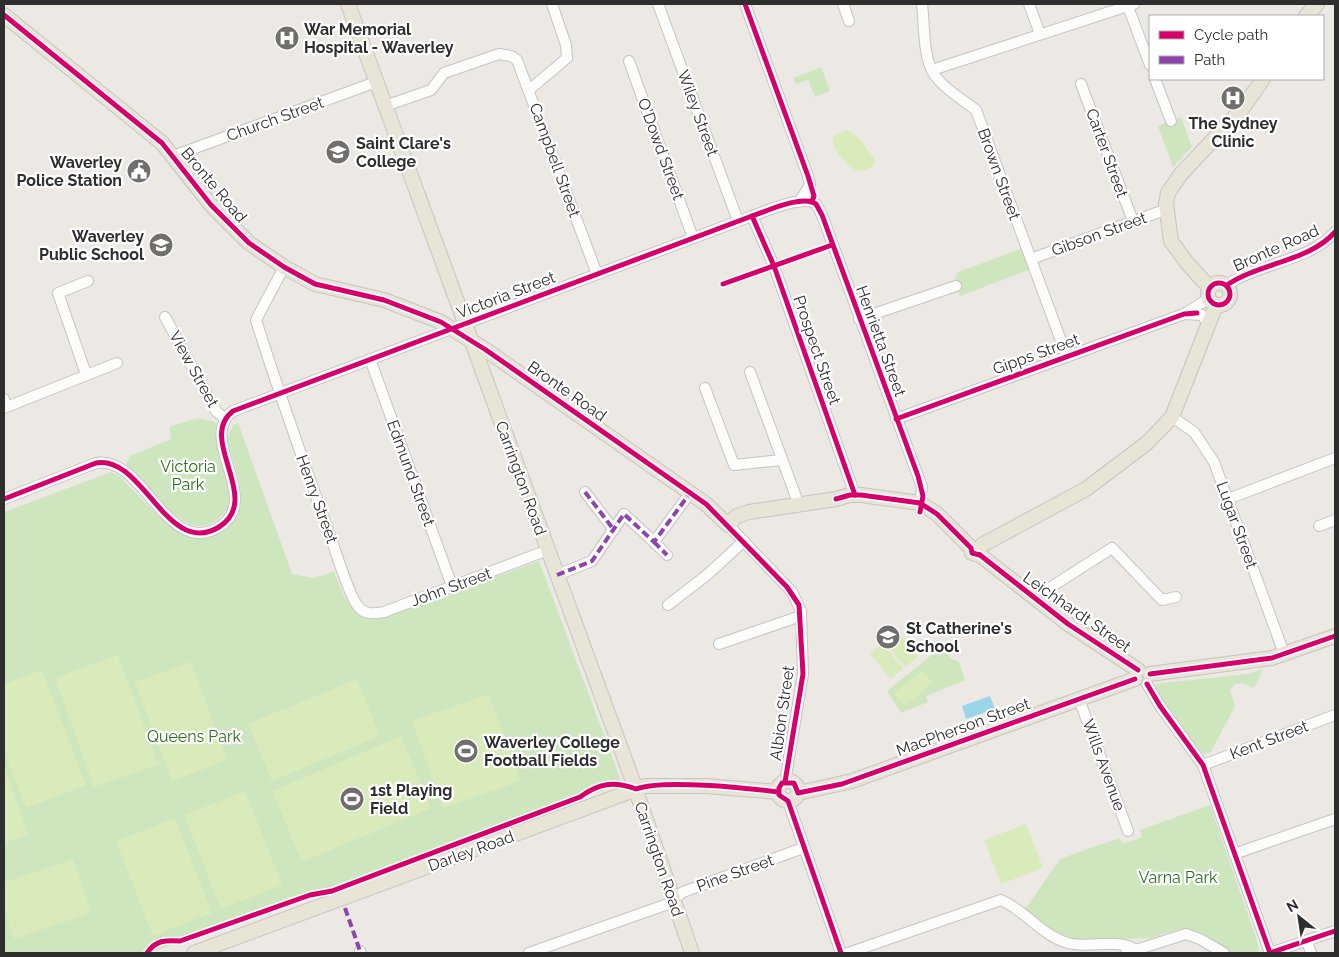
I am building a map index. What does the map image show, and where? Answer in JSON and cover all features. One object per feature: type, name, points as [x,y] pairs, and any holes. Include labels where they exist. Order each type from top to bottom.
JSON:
[{"type":"main road","points":[[6,4],[7,18]]},
{"type":"main road","points":[[348,4],[385,106],[458,326]]},
{"type":"main road","points":[[1307,15],[1316,4]]},
{"type":"main road","name":"Bronte Road","points":[[7,18],[150,132],[173,156],[211,205],[248,243],[284,267],[315,284],[384,300],[458,326],[470,339],[690,492],[728,525]]},
{"type":"main road","points":[[836,499],[909,507],[943,523],[977,549],[1086,489],[1147,443],[1172,417],[1209,325],[1211,297],[1218,282],[1227,286],[1230,292],[1229,299],[1224,304],[1211,297],[1173,245],[1170,237],[1167,209],[1168,193],[1175,182],[1242,109],[1262,80]]},
{"type":"main road","name":"Carrington Road","points":[[470,339],[636,790],[692,953]]},
{"type":"main road","points":[[486,383],[494,369],[507,364]]},
{"type":"main road","points":[[728,525],[742,514],[836,499],[855,494],[920,503],[937,514],[943,523]]},
{"type":"main road","name":"Leichhardt Street","points":[[977,549],[1034,598],[1142,677]]},
{"type":"main road","name":"MacPherson Street","points":[[1260,659],[1282,648],[1335,630]]},
{"type":"main road","name":"MacPherson Street","points":[[636,790],[648,785],[787,792],[842,784],[1142,677],[1272,658],[1335,636]]},
{"type":"main road","name":"Darley Road","points":[[194,953],[636,790]]},
{"type":"street","name":"Campbell Street","points":[[552,4],[566,45],[567,58],[529,90],[597,274]]},
{"type":"street","name":"Wiley Street","points":[[658,4],[738,222]]},
{"type":"street","points":[[744,4],[808,176],[810,185],[799,202]]},
{"type":"street","points":[[843,4],[849,21]]},
{"type":"street","name":"Brown Street","points":[[922,4],[928,58],[932,70],[944,85],[976,110],[1066,356]]},
{"type":"street","points":[[1029,4],[1040,34]]},
{"type":"street","points":[[932,70],[1129,4],[1149,63]]},
{"type":"street","points":[[385,106],[431,90],[444,73],[499,54],[511,56],[517,60],[529,90]]},
{"type":"street","name":"O'Dowd Street","points":[[629,61],[693,238]]},
{"type":"street","points":[[1155,80],[1171,121]]},
{"type":"street","name":"Church Street","points":[[173,156],[376,82]]},
{"type":"street","name":"Carter Street","points":[[1081,84],[1133,222]]},
{"type":"street","name":"Henrietta Street","points":[[799,202],[812,201],[818,208],[922,487],[920,503]]},
{"type":"street","name":"Victoria Street","points":[[225,419],[233,411],[370,359],[752,216],[799,202]]},
{"type":"street","name":"Gibson Street","points":[[1031,259],[1167,209]]},
{"type":"street","name":"Prospect Street","points":[[752,216],[774,266],[855,494]]},
{"type":"street","name":"Bronte Road","points":[[1227,286],[1241,276],[1322,244],[1335,232]]},
{"type":"street","name":"Henry Street","points":[[284,267],[256,320],[279,394],[356,604]]},
{"type":"street","points":[[86,374],[58,292],[88,281]]},
{"type":"street","points":[[859,320],[956,286]]},
{"type":"street","name":"Gipps Street","points":[[896,419],[1184,314],[1211,297]]},
{"type":"street","points":[[1184,314],[1202,315],[1209,325]]},
{"type":"street","name":"View Street","points":[[165,317],[216,411],[225,419]]},
{"type":"street","name":"Edmund Street","points":[[370,359],[452,586]]},
{"type":"street","points":[[4,408],[117,363]]},
{"type":"street","points":[[750,372],[781,460],[799,504]]},
{"type":"street","points":[[705,388],[734,466],[781,460]]},
{"type":"street","name":"Lugar Street","points":[[1172,417],[1194,432],[1214,462],[1282,648]]},
{"type":"street","points":[[4,498],[91,465],[108,462],[118,466],[128,474],[176,524],[189,531],[203,532],[211,530],[223,523],[230,515],[235,504],[234,490],[222,437],[225,419]]},
{"type":"street","points":[[1228,499],[1335,458]]},
{"type":"street","points":[[585,492],[614,530]]},
{"type":"street","points":[[654,542],[690,492]]},
{"type":"street","points":[[557,575],[592,561],[624,514],[668,555]]},
{"type":"street","points":[[1319,526],[1335,520]]},
{"type":"street","name":"Albion Street","points":[[728,525],[792,592],[799,605],[803,674],[787,792],[803,848],[841,953]]},
{"type":"street","points":[[668,605],[707,575],[744,541]]},
{"type":"street","points":[[1034,598],[1112,548],[1162,600],[1176,597]]},
{"type":"street","name":"John Street","points":[[356,604],[368,614],[375,614],[548,550]]},
{"type":"street","points":[[719,644],[801,616]]},
{"type":"street","name":"Leichhardt Street","points":[[1142,677],[1160,706],[1203,765],[1270,953]]},
{"type":"street","name":"Wills Avenue","points":[[1079,699],[1128,831]]},
{"type":"street","name":"Kent Street","points":[[1203,765],[1335,715]]},
{"type":"street","points":[[1234,854],[1335,819]]},
{"type":"street","name":"Pine Street","points":[[529,953],[668,904],[683,892],[803,848]]},
{"type":"street","points":[[848,953],[1001,900],[1061,941],[1076,945],[1125,944],[1131,952],[1186,934],[1200,939],[1224,953]]},
{"type":"street","points":[[1270,953],[1335,930]]},
{"type":"street","points":[[1307,941],[1311,953]]},
{"type":"green space","points":[[821,67],[830,91],[815,97],[808,80],[796,84],[793,78]]},
{"type":"green space","points":[[1181,117],[1192,147],[1173,167],[1158,126]]},
{"type":"green space","points":[[847,130],[866,147],[875,160],[873,167],[858,172],[837,152],[833,136]]},
{"type":"green space","points":[[1026,247],[1034,268],[960,296],[954,281],[958,272]]},
{"type":"green space","name":"Victoria Park","points":[[197,418],[215,422],[230,481],[231,503],[221,516],[211,524],[201,526],[191,524],[171,512],[134,476],[126,464],[130,456],[171,439],[169,427]]},
{"type":"green space","name":"Queens Park","points":[[238,423],[292,574],[313,578],[334,572],[350,606],[363,617],[371,619],[381,618],[539,561],[621,781],[619,785],[150,953],[4,953],[4,512],[111,472],[119,476],[156,514],[181,533],[198,538],[214,535],[228,528],[236,518],[240,506],[239,480],[227,439],[233,425]]},
{"type":"green space","points":[[897,632],[918,657],[905,667],[884,642]]},
{"type":"green space","points":[[882,643],[903,668],[891,679],[870,654]]},
{"type":"green space","points":[[944,645],[950,658],[959,662],[965,680],[926,696],[928,702],[901,713],[887,691]]},
{"type":"green space","points":[[118,655],[158,765],[94,787],[55,678]]},
{"type":"green space","points":[[191,662],[227,760],[172,781],[135,682]]},
{"type":"green space","points":[[1263,669],[1254,688],[1243,683],[1235,684],[1230,690],[1235,706],[1211,752],[1204,754],[1198,750],[1158,695],[1155,684],[1247,674]]},
{"type":"green space","points":[[42,670],[86,785],[26,808],[4,749],[4,684]]},
{"type":"green space","points":[[923,670],[933,683],[905,706],[894,693]]},
{"type":"green space","points":[[357,679],[380,736],[272,781],[248,724]]},
{"type":"green space","name":"Waverley College Football Fields","points":[[489,694],[520,781],[443,808],[412,721]]},
{"type":"green space","name":"1st Playing Field","points":[[401,736],[431,808],[302,862],[272,791]]},
{"type":"green space","points":[[4,766],[28,835],[4,843]]},
{"type":"green space","points":[[245,791],[282,885],[221,909],[184,815]]},
{"type":"green space","name":"Varna Park","points":[[1210,805],[1258,944],[1259,950],[1257,953],[1230,953],[1196,933],[1177,930],[1150,938],[1077,941],[1058,935],[1024,911],[1060,859],[1119,838],[1123,844],[1142,837],[1140,830]]},
{"type":"green space","points":[[175,818],[212,913],[153,936],[116,841]]},
{"type":"green space","points":[[1026,824],[1043,868],[1001,884],[984,840]]},
{"type":"green space","points":[[73,859],[91,913],[14,939],[4,910],[4,882]]},
{"type":"water","points":[[990,696],[995,709],[966,719],[962,706]]},
{"type":"marked path","points":[[585,492],[614,530]]},
{"type":"marked path","points":[[557,575],[592,561],[624,514],[654,542],[690,493]]},
{"type":"marked path","points":[[654,542],[667,555]]},
{"type":"marked path","points":[[345,908],[360,951]]},
{"type":"cycle path","points":[[745,4],[808,176],[814,196],[812,201]]},
{"type":"cycle path","points":[[4,15],[162,143],[211,205],[249,243],[284,267],[315,284],[384,300],[441,322],[486,350],[706,504],[787,587],[799,605],[803,674],[785,782]]},
{"type":"cycle path","points":[[4,499],[96,463],[113,464],[128,474],[170,518],[184,529],[201,533],[219,527],[231,515],[235,501],[222,437],[224,423],[233,411],[785,204],[810,201],[816,204],[822,215],[918,476],[923,496],[920,512]]},
{"type":"cycle path","points":[[752,216],[774,266],[855,495]]},
{"type":"cycle path","points":[[1227,285],[1254,272],[1298,256],[1324,242],[1335,232]]},
{"type":"cycle path","points":[[723,284],[832,245]]},
{"type":"cycle path","points":[[1215,283],[1223,283],[1230,290],[1230,294],[1230,298],[1223,305],[1215,305],[1208,298],[1208,290],[1215,283]]},
{"type":"cycle path","points":[[896,419],[1184,314],[1197,313]]},
{"type":"cycle path","points":[[836,499],[850,495],[861,495],[920,503],[937,514],[971,548],[972,553],[980,555]]},
{"type":"cycle path","points":[[980,555],[1068,624],[1138,670]]},
{"type":"cycle path","points":[[1150,674],[1272,658],[1335,636]]},
{"type":"cycle path","points":[[841,953],[788,801],[779,795],[779,788],[782,783],[794,783],[798,793],[842,784],[1135,679]]},
{"type":"cycle path","points":[[1147,684],[1160,706],[1203,765],[1270,953]]},
{"type":"cycle path","points":[[147,953],[157,943],[180,941],[310,895],[332,891],[580,797],[600,786],[614,784],[636,789],[649,786],[684,784],[778,792]]},
{"type":"cycle path","points":[[1270,953],[1335,931]]},
{"type":"place","name":"War Memorial Hospital - Waverley","points":[[287,38]]},
{"type":"place","name":"The Sydney Clinic","points":[[1233,98]]},
{"type":"place","name":"Saint Clare's College","points":[[338,152]]},
{"type":"place","name":"Waverley Police Station","points":[[139,171]]},
{"type":"place","name":"Waverley Public School","points":[[161,245]]},
{"type":"place","name":"St Catherine's School","points":[[888,637]]},
{"type":"place","name":"Waverley College Football Fields","points":[[466,751]]},
{"type":"place","name":"1st Playing Field","points":[[352,799]]}]
